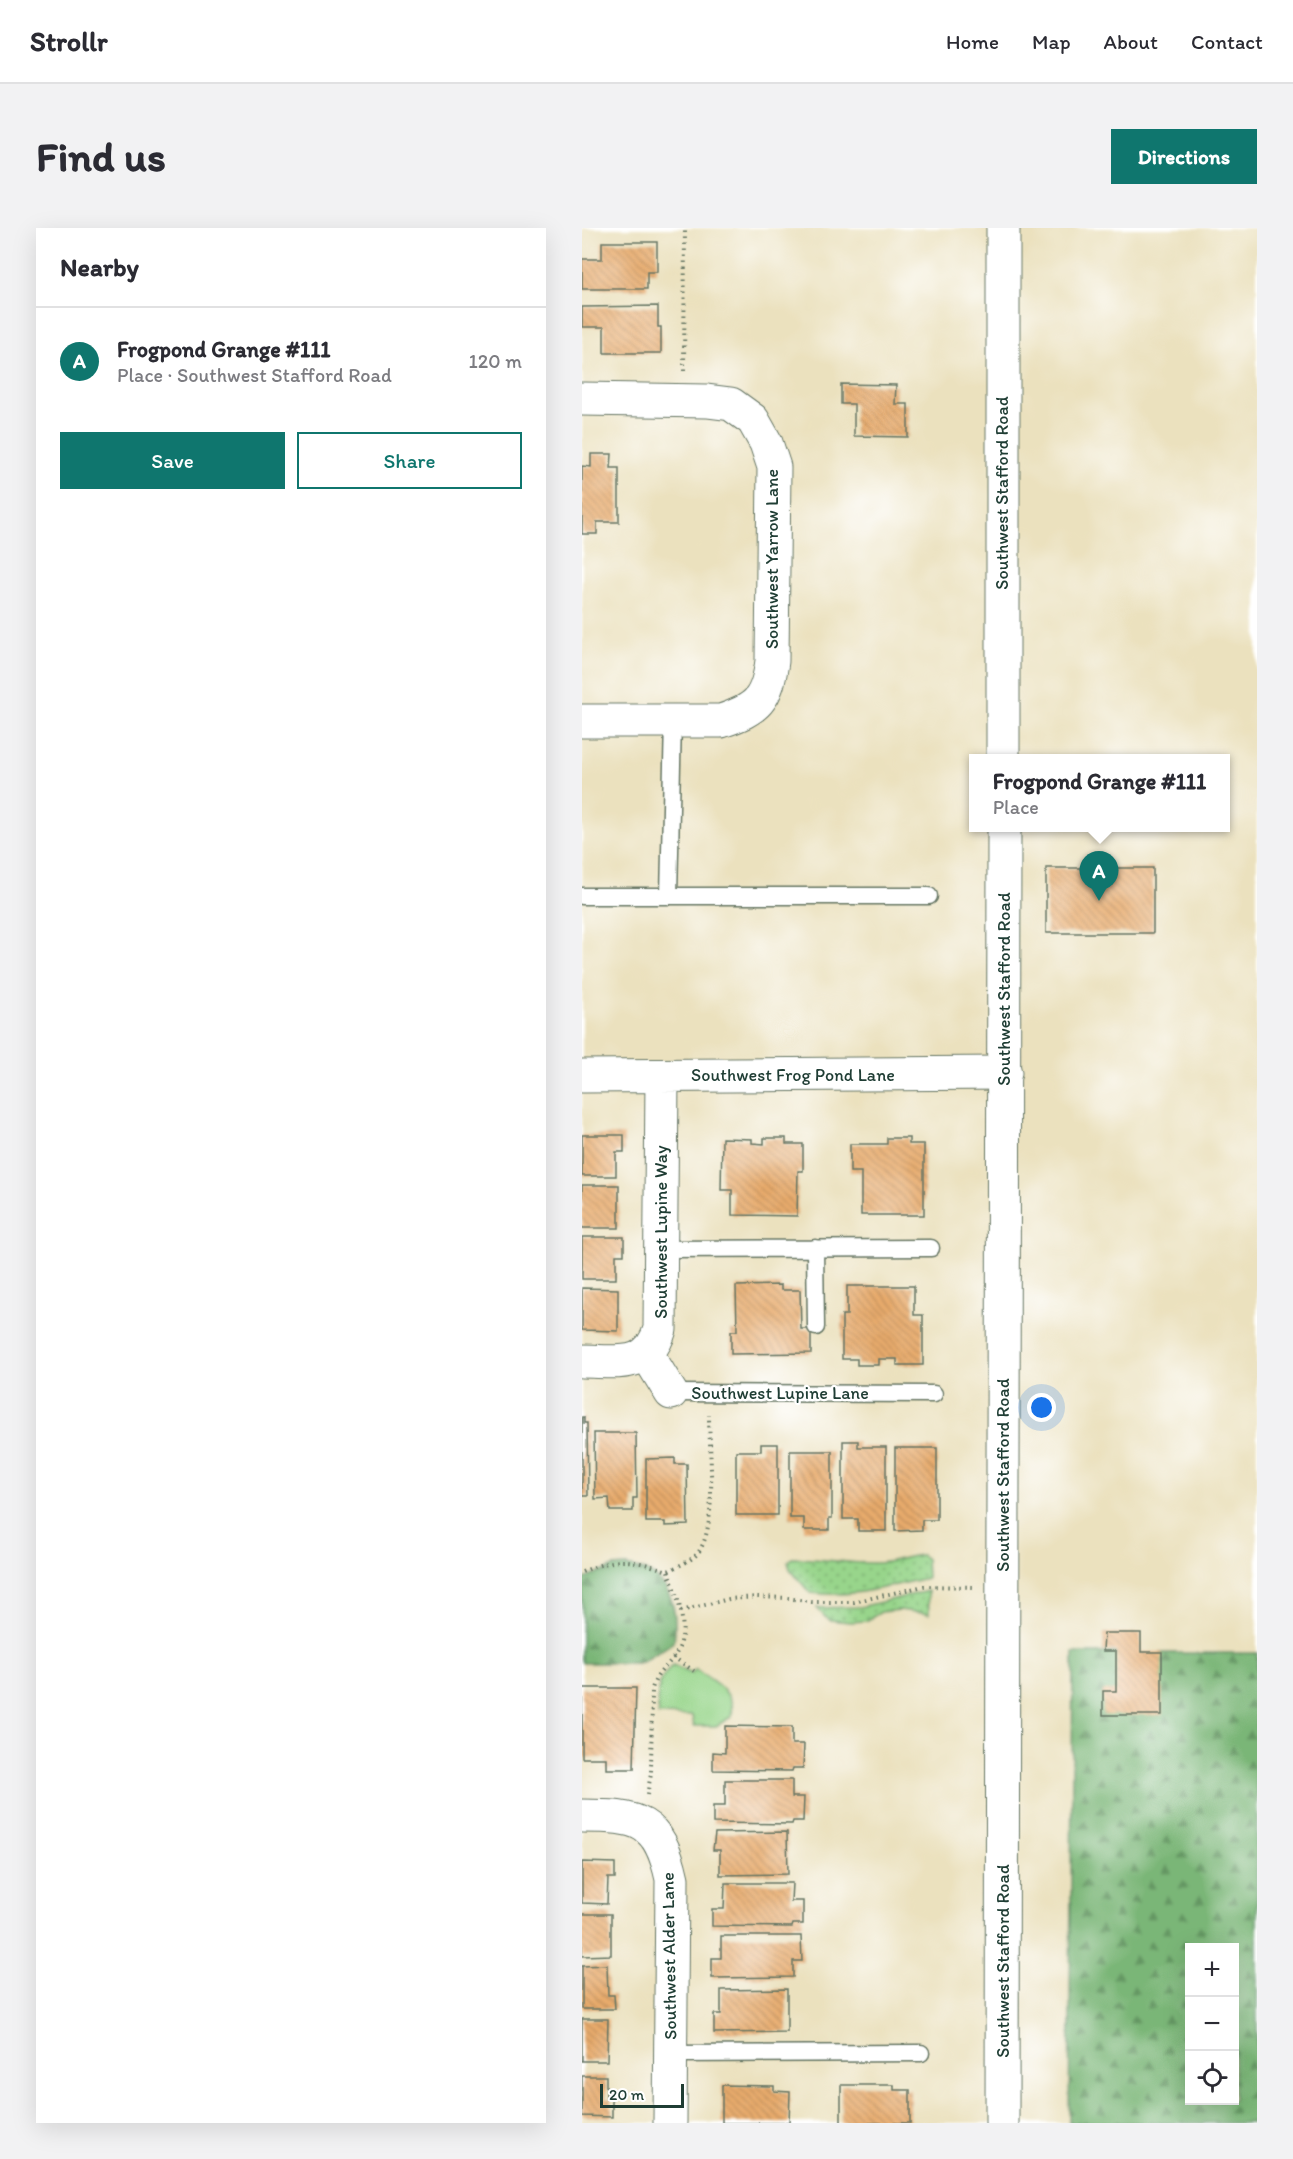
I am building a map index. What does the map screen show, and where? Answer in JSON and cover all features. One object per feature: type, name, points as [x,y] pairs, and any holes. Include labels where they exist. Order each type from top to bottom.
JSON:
[{"type":"street","name":"Southwest Stafford Road","points":[[1003,228],[1003,754]]},
{"type":"street","points":[[582,399],[684,400]]},
{"type":"street","name":"Southwest Yarrow Lane","points":[[672,721],[721,721],[742,714],[760,701],[769,682],[772,661],[774,467],[766,443],[753,420],[731,404],[707,400],[684,400]]},
{"type":"street","points":[[582,721],[672,721]]},
{"type":"street","name":"Southwest Stafford Road","points":[[1002,2123],[1004,832]]},
{"type":"street","name":"Southwest Frog Pond Lane","points":[[582,1076],[1005,1073]]},
{"type":"street","name":"Southwest Lupine Way","points":[[647,1354],[656,1344],[660,1329],[662,1076]]},
{"type":"street","points":[[582,1361],[636,1360],[647,1354]]},
{"type":"street","name":"Southwest Lupine Lane","points":[[647,1354],[670,1393]]},
{"type":"street","points":[[582,1816],[620,1816],[636,1820]]},
{"type":"street","name":"Southwest Alder Lane","points":[[636,1820],[657,1838],[667,1858],[672,1879],[670,2123]]},
{"type":"lane","points":[[669,896],[672,721]]},
{"type":"lane","points":[[582,896],[929,896]]},
{"type":"lane","points":[[815,1248],[816,1327]]},
{"type":"lane","points":[[661,1249],[931,1248]]},
{"type":"lane","name":"Southwest Lupine Lane","points":[[670,1393],[934,1394]]},
{"type":"lane","points":[[670,2054],[921,2053]]},
{"type":"path","points":[[684,400],[685,228]]},
{"type":"path","points":[[582,1572],[613,1561],[629,1560],[668,1571],[695,1556],[709,1530],[711,1512],[708,1393]]},
{"type":"path","points":[[636,1820],[648,1793],[651,1774],[652,1689],[655,1677],[679,1649],[682,1631],[681,1611],[668,1571]]},
{"type":"path","points":[[681,1611],[703,1604],[747,1598],[787,1598],[832,1603],[876,1598],[924,1586],[1003,1588]]},
{"type":"path","points":[[673,1657],[694,1671]]},
{"type":"green space","points":[[921,1555],[926,1559],[927,1578],[869,1591],[841,1594],[810,1593],[790,1569],[788,1562],[792,1558],[876,1563]]},
{"type":"green space","points":[[626,1566],[652,1575],[668,1592],[675,1615],[674,1642],[641,1663],[582,1663],[582,1580],[613,1567]]},
{"type":"green space","points":[[928,1591],[929,1614],[900,1610],[881,1612],[866,1621],[850,1622],[830,1620],[817,1608],[860,1607]]},
{"type":"green space","points":[[1073,1653],[1257,1653],[1257,2123],[1069,2123]]},
{"type":"green space","points":[[673,1665],[692,1674],[695,1669],[722,1688],[731,1701],[731,1717],[716,1726],[694,1726],[692,1716],[658,1715],[660,1682]]},
{"type":"building","points":[[602,242],[657,242],[657,272],[647,272],[647,289],[582,289],[582,259],[602,259]]},
{"type":"building","points":[[658,306],[661,353],[604,353],[604,327],[582,327],[582,307]]},
{"type":"building","points":[[841,384],[896,385],[895,404],[908,404],[908,437],[854,436],[854,404],[841,404]]},
{"type":"building","points":[[591,454],[612,454],[611,468],[619,468],[619,522],[597,522],[597,534],[582,534],[582,466],[591,467]]},
{"type":"building","points":[[1046,868],[1153,868],[1153,933],[1046,933]]},
{"type":"building","points":[[582,1135],[624,1135],[624,1152],[616,1152],[616,1176],[582,1176]]},
{"type":"building","points":[[722,1138],[752,1139],[752,1143],[764,1144],[764,1138],[786,1138],[786,1144],[803,1144],[803,1171],[798,1171],[797,1216],[732,1215],[732,1190],[721,1190]]},
{"type":"building","points":[[887,1138],[909,1138],[909,1144],[924,1144],[924,1215],[861,1215],[861,1172],[850,1172],[850,1144],[887,1144]]},
{"type":"building","points":[[582,1185],[619,1185],[619,1228],[582,1228]]},
{"type":"building","points":[[582,1237],[624,1237],[624,1255],[616,1255],[616,1279],[582,1279]]},
{"type":"building","points":[[781,1285],[781,1290],[800,1290],[801,1329],[811,1329],[811,1353],[731,1354],[731,1331],[737,1331],[736,1286]]},
{"type":"building","points":[[847,1286],[914,1286],[914,1315],[923,1315],[923,1365],[897,1365],[897,1359],[879,1359],[879,1365],[857,1365],[857,1359],[842,1359],[842,1315],[847,1315]]},
{"type":"building","points":[[582,1288],[618,1289],[618,1331],[582,1330]]},
{"type":"building","points":[[582,1417],[584,1417],[584,1423],[587,1423],[588,1496],[582,1496]]},
{"type":"building","points":[[594,1433],[636,1433],[637,1498],[633,1498],[633,1511],[610,1511],[609,1498],[595,1499]]},
{"type":"building","points":[[843,1441],[858,1441],[858,1447],[886,1447],[886,1531],[858,1531],[858,1519],[843,1519]]},
{"type":"building","points":[[761,1444],[778,1444],[778,1515],[736,1515],[736,1451],[761,1451]]},
{"type":"building","points":[[895,1448],[937,1448],[937,1520],[922,1520],[922,1530],[895,1531]]},
{"type":"building","points":[[790,1451],[832,1451],[832,1518],[829,1518],[829,1530],[804,1530],[804,1518],[790,1518]]},
{"type":"building","points":[[675,1458],[675,1464],[687,1464],[688,1525],[665,1526],[665,1522],[646,1522],[646,1459]]},
{"type":"building","points":[[1104,1633],[1141,1633],[1141,1652],[1162,1652],[1162,1715],[1103,1715],[1103,1691],[1116,1691],[1116,1651],[1103,1651]]},
{"type":"building","points":[[582,1688],[636,1688],[634,1769],[606,1769],[606,1758],[582,1758]]},
{"type":"building","points":[[725,1726],[792,1727],[792,1744],[804,1744],[803,1768],[793,1768],[792,1771],[713,1770],[713,1752],[725,1753]]},
{"type":"building","points":[[725,1780],[792,1780],[792,1797],[804,1797],[803,1821],[793,1821],[792,1824],[713,1823],[713,1806],[725,1806]]},
{"type":"building","points":[[787,1832],[788,1874],[720,1875],[720,1850],[713,1850],[715,1833]]},
{"type":"building","points":[[582,1862],[615,1863],[615,1878],[608,1878],[607,1904],[582,1903]]},
{"type":"building","points":[[725,1883],[792,1883],[791,1901],[803,1901],[803,1924],[793,1924],[792,1927],[712,1926],[712,1909],[724,1909]]},
{"type":"building","points":[[582,1914],[611,1914],[611,1955],[582,1956]]},
{"type":"building","points":[[721,1936],[801,1936],[802,1961],[793,1961],[793,1977],[712,1978],[712,1958],[721,1958]]},
{"type":"building","points":[[607,1965],[608,1995],[614,1995],[615,2009],[582,2009],[582,1966]]},
{"type":"building","points":[[787,1989],[787,2032],[714,2033],[714,2014],[721,2014],[721,1990]]},
{"type":"building","points":[[582,2019],[608,2019],[607,2061],[582,2061]]},
{"type":"building","points":[[582,2076],[606,2076],[606,2099],[612,2099],[612,2117],[582,2116]]},
{"type":"building","points":[[722,2085],[774,2086],[774,2091],[790,2092],[789,2123],[722,2123]]},
{"type":"building","points":[[841,2085],[894,2085],[894,2090],[910,2090],[910,2123],[841,2123]]},
{"type":"place","name":"Frogpond Grange #111","points":[[1099,901]]}]
